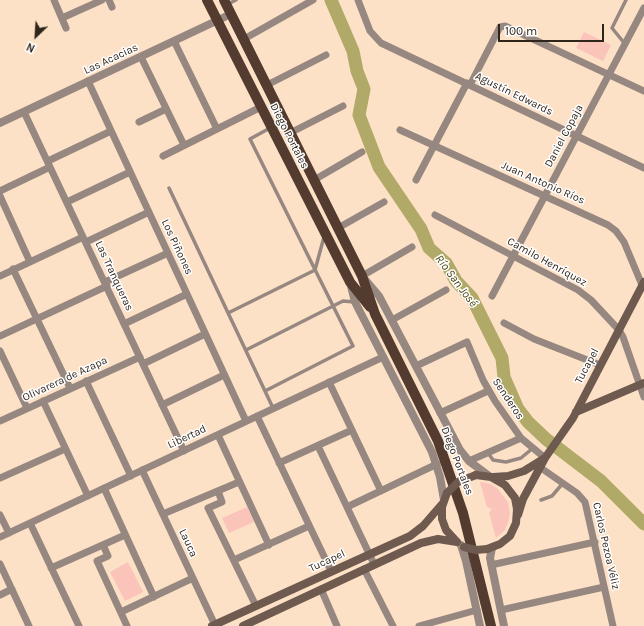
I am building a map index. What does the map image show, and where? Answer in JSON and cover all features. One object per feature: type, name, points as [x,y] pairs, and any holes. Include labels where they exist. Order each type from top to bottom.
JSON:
[{"type":"main road","name":"Diego Portales","points":[[207,0],[350,282],[375,314]]},
{"type":"main road","name":"Diego Portales","points":[[229,5],[284,121],[362,276],[375,314],[432,427],[449,470],[465,518],[491,626]]},
{"type":"main road","points":[[271,128],[284,121]]},
{"type":"main road","name":"Tucapel","points":[[518,515],[522,499],[547,455],[560,438],[576,412],[643,285]]},
{"type":"main road","points":[[576,412],[642,384]]},
{"type":"main road","name":"Tucapel","points":[[490,476],[516,474],[532,467],[547,455]]},
{"type":"main road","points":[[476,475],[490,476],[501,481],[509,489],[515,498],[518,515],[510,536],[504,542],[490,549],[476,550],[461,545],[448,534],[443,523],[445,499],[458,482],[476,475]]},
{"type":"main road","name":"Tucapel","points":[[213,625],[414,533],[427,522],[445,499]]},
{"type":"main road","name":"Tucapel","points":[[243,626],[426,541],[444,540],[461,545]]},
{"type":"street","points":[[54,0],[66,28]]},
{"type":"street","points":[[62,18],[102,0]]},
{"type":"street","points":[[244,39],[313,0]]},
{"type":"street","name":"Agustín Edwards","points":[[358,0],[370,31],[375,38],[644,168]]},
{"type":"street","name":"Las Acacias","points":[[0,123],[217,20],[229,5]]},
{"type":"street","name":"Daniel Copaja","points":[[492,296],[625,44],[641,20],[644,8]]},
{"type":"street","points":[[416,180],[468,84],[502,26],[644,91]]},
{"type":"street","points":[[174,41],[217,129]]},
{"type":"street","points":[[267,85],[326,55]]},
{"type":"street","points":[[140,57],[184,145]]},
{"type":"street","name":"Los Piñones","points":[[88,81],[246,421]]},
{"type":"street","points":[[290,133],[342,106]]},
{"type":"street","points":[[163,156],[261,107]]},
{"type":"street","points":[[139,122],[166,109]]},
{"type":"street","name":"Las Tranqueras","points":[[24,112],[184,451]]},
{"type":"street","name":"Juan Antonio Ríos","points":[[400,130],[603,222],[616,231],[624,242],[643,285]]},
{"type":"street","points":[[0,191],[111,131]]},
{"type":"street","points":[[314,180],[362,152]]},
{"type":"street","points":[[67,202],[130,172]]},
{"type":"street","points":[[0,196],[30,262]]},
{"type":"street","points":[[338,228],[384,202]]},
{"type":"street","points":[[0,216],[7,212]]},
{"type":"street","points":[[0,276],[149,212]]},
{"type":"street","name":"Camilo Henríquez","points":[[435,215],[585,295],[619,330],[642,384],[644,397]]},
{"type":"street","points":[[362,276],[412,247]]},
{"type":"street","points":[[0,336],[168,253]]},
{"type":"street","points":[[14,269],[70,388]]},
{"type":"street","name":"Diego Portales","points":[[362,276],[374,289],[392,320],[460,450],[469,461],[490,476]]},
{"type":"street","name":"Diego Portales","points":[[350,282],[355,302],[437,464],[445,499]]},
{"type":"street","points":[[392,320],[446,290]]},
{"type":"street","points":[[124,324],[187,294]]},
{"type":"street","points":[[504,323],[534,339],[600,365]]},
{"type":"street","points":[[143,364],[205,334]]},
{"type":"street","name":"Senderos","points":[[416,366],[467,342],[488,391],[521,438],[533,448],[547,455]]},
{"type":"street","points":[[0,351],[27,408]]},
{"type":"street","name":"Olivarera de Azapa","points":[[0,421],[140,356]]},
{"type":"street","name":"Libertad","points":[[0,537],[383,356]]},
{"type":"street","points":[[162,405],[224,375]]},
{"type":"street","points":[[86,381],[131,476]]},
{"type":"street","points":[[329,382],[381,491]]},
{"type":"street","points":[[440,413],[488,391]]},
{"type":"street","points":[[43,401],[88,496]]},
{"type":"street","points":[[257,416],[331,571]]},
{"type":"street","points":[[279,463],[352,430]]},
{"type":"street","points":[[218,435],[269,545]]},
{"type":"street","points":[[469,461],[521,438]]},
{"type":"street","points":[[318,446],[374,564]]},
{"type":"street","points":[[0,478],[65,448]]},
{"type":"street","points":[[347,507],[437,464]]},
{"type":"street","name":"Carlos Pezoa Véliz","points":[[540,468],[582,497],[585,502],[613,626]]},
{"type":"street","name":"Lauca","points":[[142,470],[193,578],[213,625]]},
{"type":"street","points":[[163,514],[239,482]]},
{"type":"street","points":[[104,488],[154,596]]},
{"type":"street","points":[[218,491],[222,502],[208,508],[256,606]]},
{"type":"street","points":[[0,515],[9,533]]},
{"type":"street","points":[[30,523],[79,626]]},
{"type":"street","points":[[234,560],[309,526]]},
{"type":"street","points":[[51,568],[126,535]]},
{"type":"street","points":[[491,565],[594,542]]},
{"type":"street","points":[[103,545],[108,556],[97,561],[127,626]]},
{"type":"street","points":[[461,545],[466,561],[480,626]]},
{"type":"street","points":[[490,549],[491,565],[504,626]]},
{"type":"street","points":[[0,564],[29,626]]},
{"type":"street","points":[[364,569],[392,626]]},
{"type":"street","points":[[121,612],[193,578]]},
{"type":"street","points":[[501,610],[604,587]]},
{"type":"street","points":[[0,595],[12,589]]},
{"type":"street","points":[[321,589],[337,626]]},
{"type":"street","points":[[419,626],[477,610]]},
{"type":"lane","points":[[625,44],[612,28],[626,0]]},
{"type":"lane","points":[[265,391],[353,346],[250,139],[271,128]]},
{"type":"lane","points":[[169,188],[273,408]]},
{"type":"lane","points":[[228,313],[315,270],[325,234]]},
{"type":"lane","points":[[246,350],[346,300],[355,302]]},
{"type":"lane","points":[[488,453],[495,461],[506,462],[521,458],[533,448]]},
{"type":"lane","points":[[541,500],[552,496],[563,483]]},
{"type":"shaded area","points":[[584,32],[611,45],[603,61],[576,48]]},
{"type":"shaded area","points":[[480,482],[491,484],[498,489],[508,502],[510,514],[508,523],[505,530],[496,538],[489,513],[492,509],[487,507]]},
{"type":"shaded area","points":[[247,507],[254,522],[229,533],[222,518]]},
{"type":"shaded area","points":[[128,562],[143,592],[125,601],[110,572]]},
{"type":"waterway","name":"Río San José","points":[[331,0],[353,51],[357,71],[364,89],[359,115],[379,167],[421,229],[429,248],[446,263],[456,281],[472,298],[502,358],[504,377],[518,409],[528,422],[546,439],[601,481],[644,524]]}]
